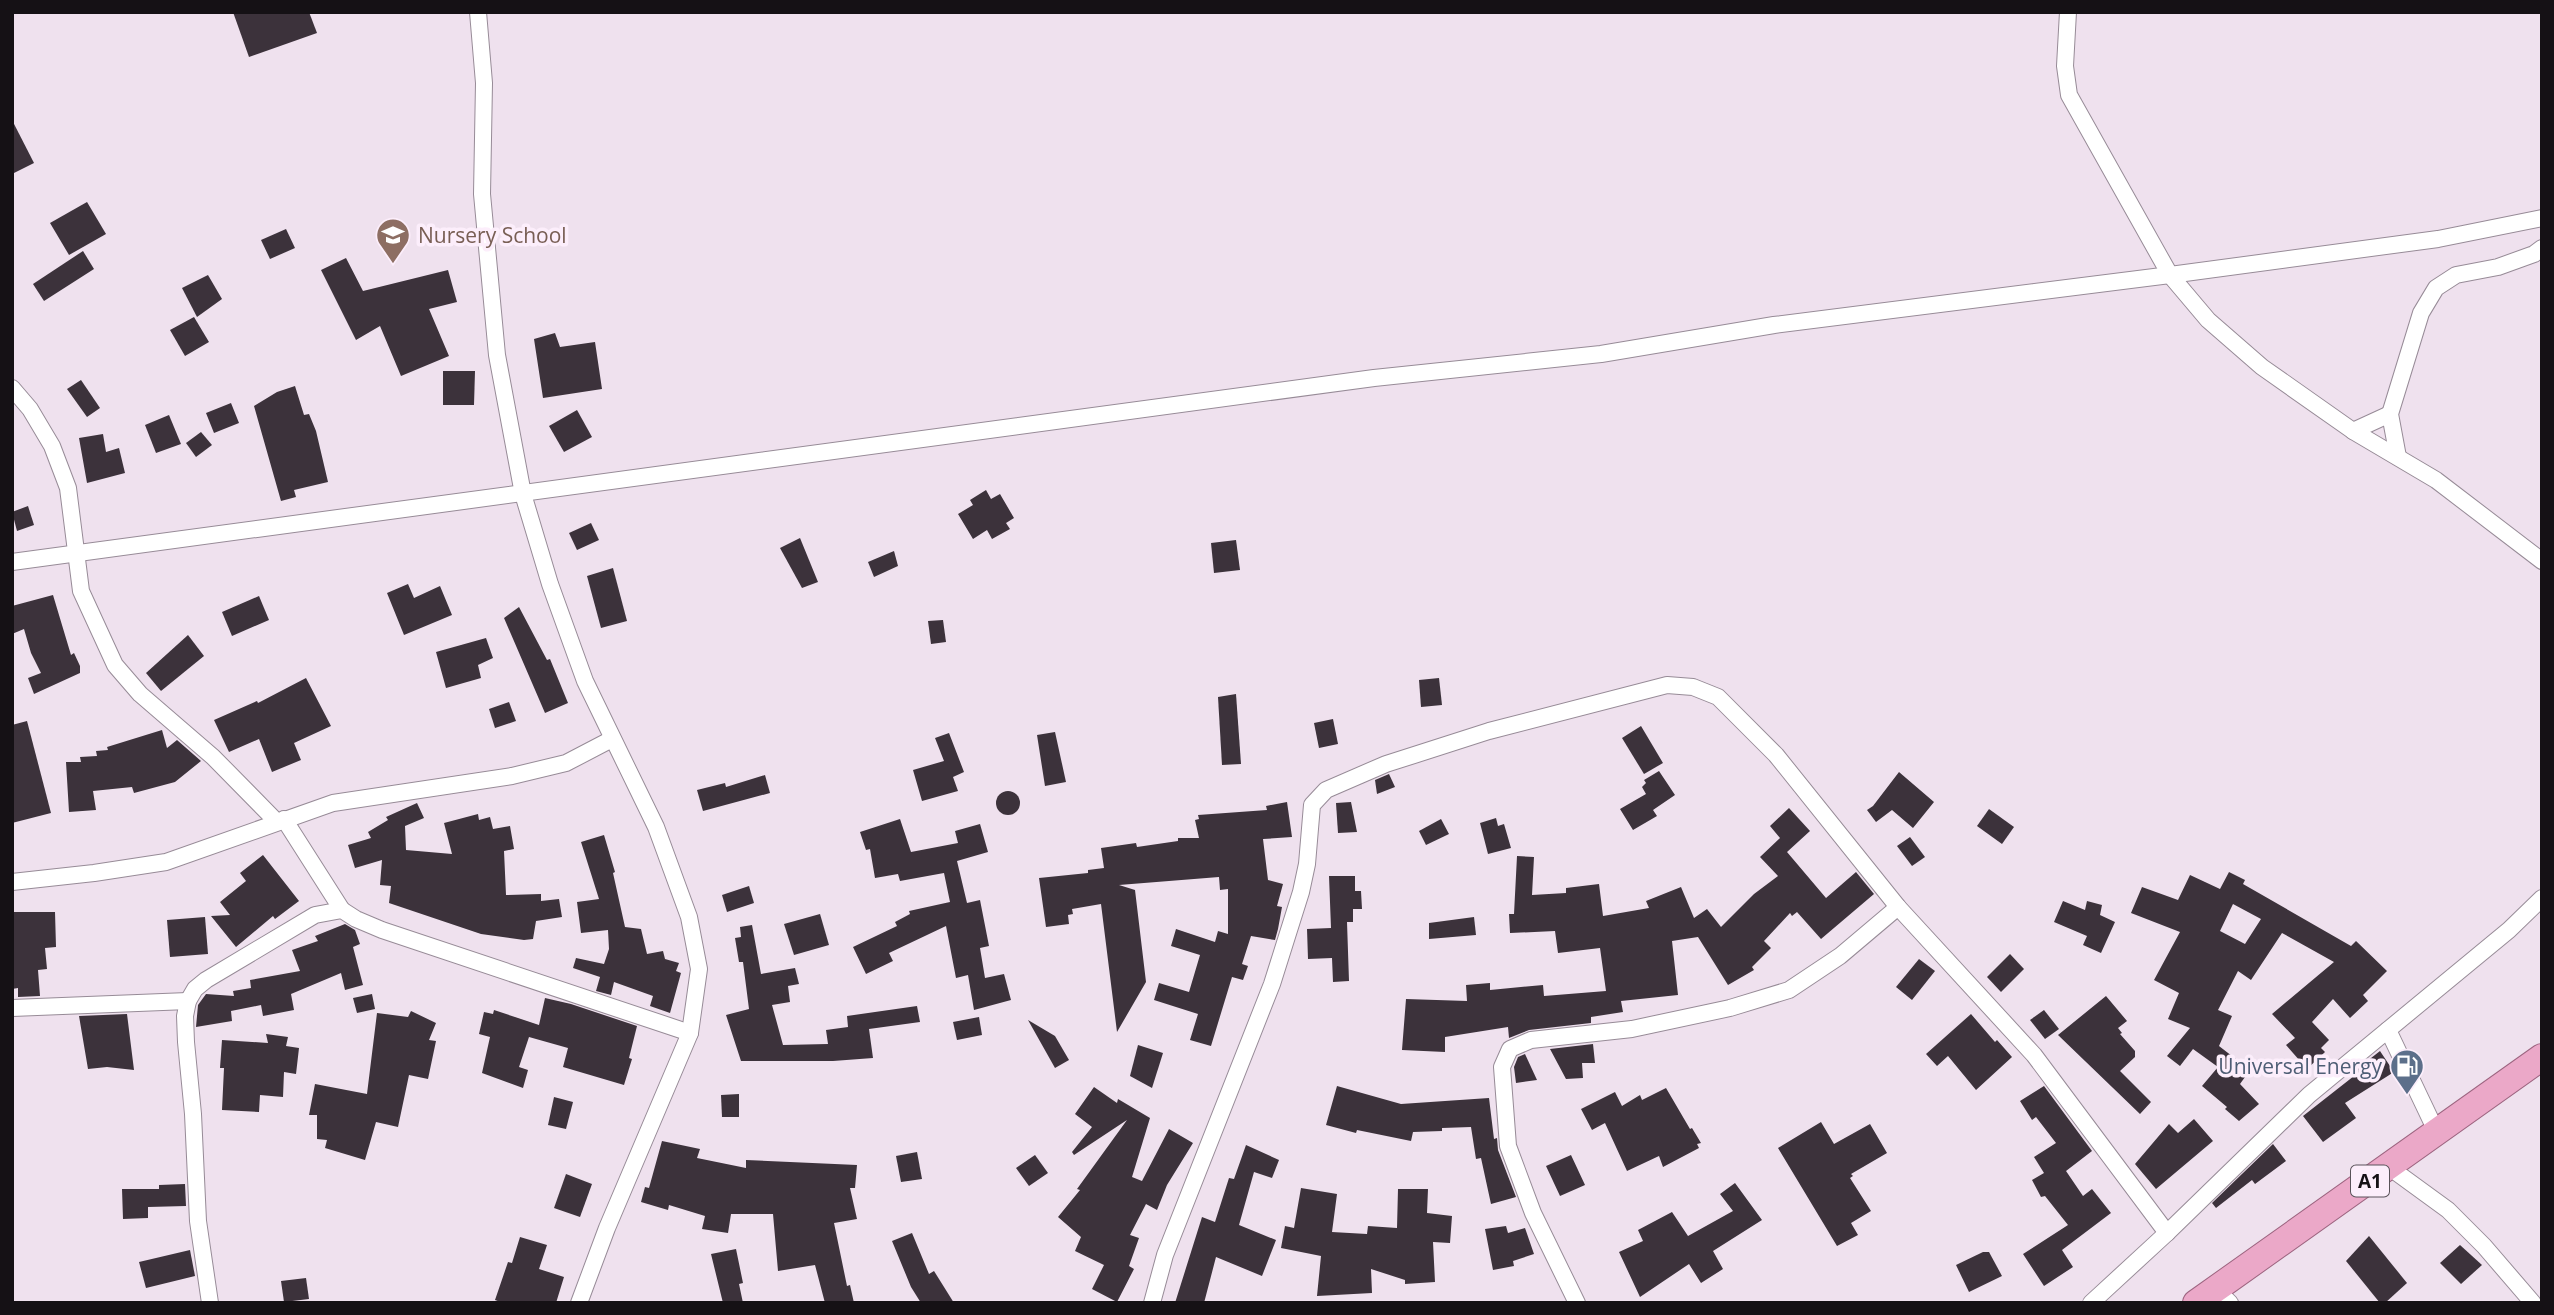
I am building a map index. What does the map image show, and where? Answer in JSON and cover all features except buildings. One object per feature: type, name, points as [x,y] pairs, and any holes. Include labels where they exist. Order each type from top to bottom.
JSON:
[{"type":"highway","name":"A1","points":[[2214,1298],[2542,1057]]},
{"type":"street","points":[[478,12],[484,83],[482,194],[497,355],[523,494],[550,584],[585,681],[656,827],[690,917],[699,969],[690,1033],[607,1228],[579,1303]]},
{"type":"street","points":[[2068,12],[2065,66],[2069,94],[2171,275],[2207,320],[2253,359],[2353,431],[2436,480],[2542,561]]},
{"type":"street","points":[[12,562],[1374,378],[1601,354],[1774,324],[2438,239],[2542,218]]},
{"type":"street","points":[[2398,457],[2390,414],[2421,313],[2436,288],[2456,275],[2498,267],[2534,254],[2542,248]]},
{"type":"street","points":[[12,388],[30,409],[52,446],[68,488],[81,591],[115,665],[140,694],[280,820],[342,910],[382,930],[690,1033]]},
{"type":"street","points":[[2353,431],[2390,414]]},
{"type":"street","points":[[1152,1303],[1165,1255],[1272,984],[1301,892],[1307,864],[1312,805],[1326,790],[1386,764],[1489,731],[1667,685],[1693,687],[1718,697],[1776,755],[1898,907],[2034,1055],[2167,1233]]},
{"type":"street","points":[[12,882],[166,862],[333,803],[539,770],[566,763],[612,739]]},
{"type":"street","points":[[2091,1303],[2309,1095],[2509,930],[2542,898]]},
{"type":"street","points":[[1577,1303],[1532,1213],[1508,1146],[1502,1067],[1510,1049],[1531,1040],[1644,1026],[1730,1008],[1789,990],[1840,956],[1898,907]]},
{"type":"street","points":[[210,1303],[198,1221],[193,1114],[186,1042],[185,1016],[188,1001],[195,989],[206,980],[315,915],[342,910]]},
{"type":"street","points":[[12,1008],[188,1001]]},
{"type":"street","points":[[2388,1030],[2437,1133]]},
{"type":"street","points":[[2389,1167],[2448,1210],[2533,1303]]},
{"type":"place","name":"Nursery School","points":[[393,265]]},
{"type":"place","name":"Universal Energy","points":[[2407,1096]]}]
